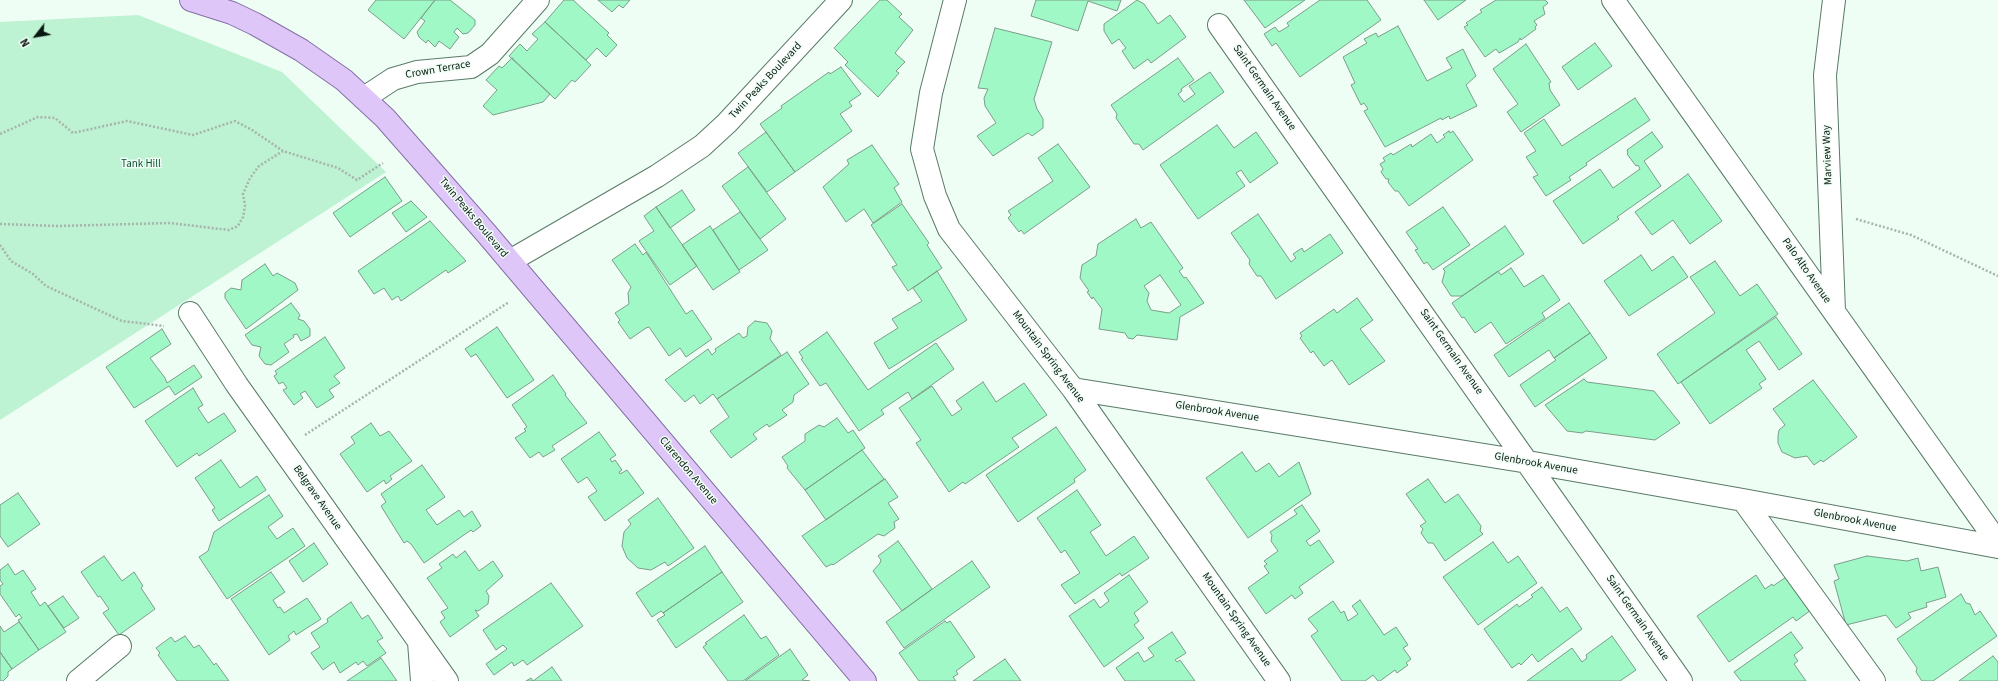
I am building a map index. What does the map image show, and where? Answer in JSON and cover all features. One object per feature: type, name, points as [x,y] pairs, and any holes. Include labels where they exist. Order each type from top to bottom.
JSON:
[{"type":"main road","name":"Twin Peaks Boulevard","points":[[191,0],[232,13],[279,37],[324,65],[364,98],[403,137],[510,261]]},
{"type":"main road","name":"Clarendon Avenue","points":[[510,261],[865,681]]},
{"type":"street","name":"Crown Terrace","points":[[364,98],[393,79],[417,72],[471,67],[490,54],[538,0]]},
{"type":"street","name":"Twin Peaks Boulevard","points":[[510,261],[658,176],[702,146],[727,123],[841,0]]},
{"type":"street","name":"Mountain Spring Avenue","points":[[955,0],[931,93],[922,149],[934,196],[949,229],[1073,389],[1280,681]]},
{"type":"street","name":"Palo Alto Avenue","points":[[1613,0],[1998,543]]},
{"type":"street","name":"Marview Way","points":[[1834,0],[1825,75],[1834,311]]},
{"type":"street","name":"Saint Germain Avenue","points":[[1219,25],[1681,681]]},
{"type":"street","name":"Belgrave Avenue","points":[[190,313],[237,385],[447,681]]},
{"type":"street","name":"Glenbrook Avenue","points":[[1073,389],[1528,462],[1743,500],[1998,548]]},
{"type":"street","points":[[1743,500],[1874,681]]},
{"type":"street","points":[[419,642],[422,681]]},
{"type":"street","points":[[78,681],[120,646]]},
{"type":"path","points":[[0,134],[38,117],[55,118],[74,133],[127,121],[193,136],[235,121],[252,130],[283,151],[338,168],[356,180],[383,163]]},
{"type":"path","points":[[0,224],[58,226],[170,223],[229,230],[238,226],[243,218],[245,206],[244,194],[250,178],[259,166],[283,151]]},
{"type":"path","points":[[1854,219],[1910,235],[1998,276]]},
{"type":"path","points":[[0,245],[11,261],[33,274],[46,286],[122,321],[164,326]]},
{"type":"path","points":[[302,437],[509,302]]},
{"type":"green space","name":"Tank Hill","points":[[138,15],[282,72],[386,172],[0,420],[0,22]]},
{"type":"building","points":[[376,0],[435,0],[404,39],[368,10]]},
{"type":"building","points":[[435,0],[450,0],[475,20],[475,25],[468,33],[463,34],[457,28],[454,32],[459,37],[450,49],[439,41],[435,47],[428,40],[426,43],[419,37],[417,32],[425,21],[421,18]]},
{"type":"building","points":[[564,0],[573,0],[609,33],[607,35],[617,45],[606,57],[597,48],[586,60],[545,22]]},
{"type":"building","points":[[598,0],[630,0],[623,8],[619,5],[612,12]]},
{"type":"building","points":[[880,0],[887,0],[902,14],[899,17],[913,30],[895,53],[905,62],[896,71],[899,73],[878,97],[845,65],[848,62],[834,48]]},
{"type":"building","points":[[1036,0],[1121,0],[1117,11],[1088,1],[1078,31],[1031,16]]},
{"type":"building","points":[[1137,0],[1144,4],[1158,24],[1170,15],[1186,37],[1151,63],[1148,59],[1134,69],[1122,51],[1126,48],[1119,39],[1112,44],[1104,31],[1104,24]]},
{"type":"building","points":[[1244,0],[1305,0],[1265,28]]},
{"type":"building","points":[[1320,0],[1367,0],[1381,20],[1300,77],[1276,43],[1272,46],[1264,34],[1275,27],[1279,32],[1289,26],[1287,23]]},
{"type":"building","points":[[1424,0],[1466,0],[1438,20]]},
{"type":"building","points":[[1496,0],[1545,0],[1548,3],[1543,7],[1545,14],[1534,21],[1537,25],[1535,27],[1536,29],[1521,40],[1520,38],[1518,42],[1501,52],[1499,53],[1496,49],[1485,57],[1464,27],[1468,25],[1466,23],[1482,12],[1480,10]]},
{"type":"building","points":[[545,22],[591,65],[575,82],[572,80],[555,99],[509,56],[520,44],[527,51],[538,39],[532,34]]},
{"type":"building","points":[[1398,26],[1427,81],[1452,68],[1446,58],[1463,49],[1476,76],[1466,85],[1477,106],[1450,119],[1449,116],[1442,120],[1441,118],[1385,147],[1364,111],[1368,109],[1364,103],[1361,105],[1351,85],[1355,83],[1343,57],[1367,43],[1364,39],[1376,33],[1378,37]]},
{"type":"building","points":[[995,28],[1052,42],[1034,99],[1037,109],[1043,119],[1043,128],[1032,136],[1028,133],[993,156],[977,136],[996,123],[985,106],[984,98],[988,89],[978,88]]},
{"type":"building","points":[[1595,43],[1612,66],[1578,90],[1562,67]]},
{"type":"building","points":[[1526,44],[1551,82],[1549,83],[1550,90],[1560,105],[1521,132],[1507,112],[1518,104],[1493,69]]},
{"type":"building","points":[[512,58],[550,94],[543,102],[493,115],[483,106],[497,90],[486,80],[499,66],[502,68]]},
{"type":"building","points":[[1178,58],[1194,80],[1181,89],[1182,91],[1178,94],[1184,102],[1195,94],[1189,86],[1210,72],[1224,92],[1143,150],[1139,144],[1134,144],[1116,118],[1117,114],[1111,105]]},
{"type":"building","points":[[841,67],[861,94],[849,102],[852,106],[840,114],[852,131],[795,172],[760,124],[782,108],[781,106],[829,72],[830,74]]},
{"type":"building","points":[[1635,98],[1650,120],[1586,163],[1587,165],[1569,177],[1571,180],[1546,196],[1533,177],[1538,175],[1526,157],[1536,151],[1524,133],[1544,119],[1562,146]]},
{"type":"building","points":[[1217,125],[1234,148],[1256,132],[1278,163],[1250,183],[1241,170],[1236,173],[1245,186],[1198,219],[1160,165]]},
{"type":"building","points":[[1449,131],[1450,133],[1453,131],[1473,160],[1409,206],[1398,191],[1395,191],[1388,182],[1389,179],[1386,179],[1381,172],[1383,169],[1380,164],[1385,161],[1383,158],[1391,153],[1393,155],[1411,144],[1412,147],[1431,134],[1437,143],[1445,137],[1443,135]]},
{"type":"building","points":[[766,132],[795,172],[767,192],[738,153]]},
{"type":"building","points":[[1652,132],[1663,147],[1644,161],[1661,186],[1617,217],[1619,219],[1583,244],[1553,201],[1600,169],[1613,188],[1640,169],[1627,154],[1627,150]]},
{"type":"building","points":[[1058,144],[1090,187],[1024,234],[1021,230],[1019,232],[1008,218],[1011,215],[1008,211],[1053,181],[1038,158]]},
{"type":"building","points":[[872,145],[899,184],[894,188],[902,202],[873,223],[864,209],[846,222],[823,187],[849,164],[847,160]]},
{"type":"building","points":[[748,167],[786,219],[760,239],[722,186]]},
{"type":"building","points":[[1688,174],[1722,221],[1690,244],[1673,220],[1652,235],[1635,212]]},
{"type":"building","points":[[385,177],[402,201],[350,237],[333,213]]},
{"type":"building","points":[[682,190],[695,210],[670,228],[656,207]]},
{"type":"building","points":[[411,201],[427,217],[406,232],[392,213]]},
{"type":"building","points":[[902,204],[929,243],[927,245],[942,268],[908,291],[892,267],[897,265],[871,225]]},
{"type":"building","points":[[656,207],[697,266],[670,285],[639,241],[654,231],[644,216]]},
{"type":"building","points":[[1443,207],[1470,245],[1433,270],[1427,262],[1424,264],[1415,250],[1418,249],[1406,232]]},
{"type":"building","points":[[740,212],[768,250],[739,270],[713,230]]},
{"type":"building","points":[[1258,214],[1291,262],[1296,258],[1293,254],[1302,248],[1304,252],[1330,234],[1343,253],[1276,299],[1261,276],[1257,276],[1249,264],[1250,260],[1231,233]]},
{"type":"building","points":[[1136,219],[1141,228],[1151,222],[1183,268],[1179,271],[1184,278],[1186,277],[1204,303],[1180,317],[1177,340],[1137,335],[1133,339],[1128,338],[1125,333],[1099,329],[1102,309],[1087,292],[1089,291],[1080,278],[1082,265],[1096,256],[1098,244]],"holes":[[[1160,275],[1181,305],[1169,313],[1151,310],[1147,301],[1149,293],[1144,286]]]},
{"type":"building","points":[[430,221],[466,261],[448,273],[446,270],[401,301],[398,296],[392,300],[384,288],[374,294],[358,271]]},
{"type":"building","points":[[710,226],[740,272],[713,290],[682,245]]},
{"type":"building","points":[[1505,226],[1524,254],[1462,296],[1451,296],[1442,282],[1445,271],[1443,269]]},
{"type":"building","points":[[635,244],[643,255],[646,252],[686,314],[692,310],[712,339],[686,357],[680,348],[669,356],[649,327],[630,339],[618,322],[620,320],[615,313],[629,304],[628,293],[631,287],[612,260]]},
{"type":"building","points":[[1641,255],[1652,271],[1673,256],[1688,277],[1629,316],[1604,281]]},
{"type":"building","points":[[1715,261],[1740,296],[1757,284],[1778,314],[1678,384],[1657,354],[1715,313],[1690,277]]},
{"type":"building","points":[[265,264],[273,276],[277,273],[295,283],[298,290],[246,329],[225,298],[225,293],[231,288],[241,290],[242,280]]},
{"type":"building","points":[[1511,268],[1524,287],[1543,275],[1560,300],[1542,313],[1545,318],[1506,344],[1491,322],[1475,333],[1452,303],[1498,271],[1501,275]]},
{"type":"building","points":[[937,271],[967,320],[889,369],[874,343],[898,328],[892,319],[922,301],[913,288]]},
{"type":"building","points":[[1357,298],[1373,320],[1360,329],[1385,361],[1349,385],[1332,360],[1324,366],[1313,351],[1311,353],[1300,338],[1302,336],[1300,333],[1334,309],[1337,313]]},
{"type":"building","points":[[291,303],[300,315],[298,319],[304,321],[310,329],[310,336],[301,341],[297,334],[293,335],[294,337],[284,344],[289,352],[271,365],[265,364],[259,356],[261,347],[252,345],[245,335]]},
{"type":"building","points":[[1569,303],[1590,333],[1554,358],[1549,350],[1509,377],[1494,355]]},
{"type":"building","points":[[1776,317],[1802,354],[1779,370],[1759,341],[1746,350],[1766,379],[1759,384],[1762,388],[1710,424],[1681,382]]},
{"type":"building","points":[[755,321],[767,323],[772,331],[770,339],[781,355],[717,399],[713,394],[700,404],[694,395],[685,402],[665,380],[708,349],[712,355],[716,351],[715,349],[739,333],[743,338],[747,336],[748,327]]},
{"type":"building","points":[[497,327],[534,380],[507,398],[476,354],[471,357],[465,349]]},
{"type":"building","points":[[162,329],[171,344],[150,358],[167,383],[194,365],[202,377],[175,395],[169,386],[134,408],[106,367]]},
{"type":"building","points":[[827,332],[868,390],[936,343],[954,369],[912,399],[908,392],[881,410],[884,414],[859,431],[826,383],[820,386],[801,359],[803,358],[799,352]]},
{"type":"building","points":[[1590,333],[1607,358],[1535,407],[1520,385],[1556,360],[1554,358]]},
{"type":"building","points":[[325,337],[345,368],[334,376],[340,383],[329,390],[334,397],[317,408],[305,391],[300,394],[303,398],[294,405],[283,390],[287,388],[283,382],[279,384],[274,376],[277,374],[275,371]]},
{"type":"building","points":[[787,352],[809,384],[794,395],[793,402],[782,410],[787,415],[769,427],[767,424],[753,434],[757,439],[731,458],[710,431],[729,417],[717,399]]},
{"type":"building","points":[[553,375],[566,394],[565,395],[587,423],[552,446],[555,450],[543,457],[539,452],[530,458],[515,438],[526,431],[524,429],[527,427],[512,405]]},
{"type":"building","points":[[1584,379],[1587,382],[1654,391],[1680,423],[1655,440],[1586,431],[1582,433],[1567,431],[1545,405]]},
{"type":"building","points":[[1813,380],[1857,437],[1823,462],[1821,460],[1814,465],[1807,456],[1795,458],[1782,452],[1778,443],[1778,436],[1779,430],[1785,425],[1773,409]]},
{"type":"building","points":[[983,382],[996,402],[1024,383],[1047,415],[1012,438],[1019,447],[965,484],[963,482],[949,492],[916,443],[921,440],[899,408],[932,386],[952,416],[962,409],[956,401]]},
{"type":"building","points":[[193,388],[203,405],[198,408],[208,423],[224,413],[236,431],[199,456],[197,453],[177,467],[145,421]]},
{"type":"building","points":[[837,418],[848,433],[853,430],[865,448],[805,490],[787,468],[788,466],[782,457],[805,441],[805,434],[819,425],[824,427]]},
{"type":"building","points":[[371,423],[380,436],[389,431],[412,461],[390,476],[392,479],[386,484],[384,480],[367,492],[340,454],[355,443],[351,437]]},
{"type":"building","points":[[1056,427],[1086,470],[1074,479],[1075,482],[1018,522],[986,475]]},
{"type":"building","points":[[599,432],[616,455],[610,459],[612,462],[615,460],[622,470],[619,472],[620,474],[627,470],[644,493],[605,521],[588,497],[597,491],[587,477],[578,483],[561,459]]},
{"type":"building","points":[[862,450],[884,479],[826,520],[805,490]]},
{"type":"building","points":[[1242,452],[1256,472],[1269,463],[1279,477],[1299,462],[1311,494],[1248,538],[1206,478]]},
{"type":"building","points":[[221,460],[240,488],[257,476],[266,490],[219,521],[212,510],[215,508],[195,478]]},
{"type":"building","points":[[422,465],[445,497],[426,510],[437,525],[459,510],[464,517],[472,511],[481,526],[473,532],[471,530],[424,563],[411,544],[407,541],[404,543],[381,506],[386,502],[381,494]]},
{"type":"building","points":[[885,479],[898,497],[888,503],[899,519],[894,522],[895,528],[884,536],[878,534],[833,565],[832,564],[826,567],[802,536]]},
{"type":"building","points":[[1428,479],[1445,503],[1458,494],[1481,526],[1480,531],[1483,534],[1445,561],[1433,543],[1428,543],[1421,533],[1423,529],[1420,526],[1426,522],[1406,494]]},
{"type":"building","points":[[1077,490],[1101,525],[1090,532],[1106,556],[1134,536],[1149,558],[1122,576],[1120,573],[1075,604],[1061,585],[1080,573],[1065,550],[1061,553],[1037,518]]},
{"type":"building","points":[[18,493],[40,524],[8,547],[0,536],[0,505]]},
{"type":"building","points":[[269,495],[283,516],[268,527],[277,539],[293,528],[305,546],[227,599],[199,557],[208,551],[214,532]]},
{"type":"building","points":[[658,498],[694,548],[668,566],[665,562],[651,570],[638,568],[627,558],[622,546],[624,532],[631,524],[628,520]]},
{"type":"building","points":[[1302,505],[1320,531],[1306,541],[1310,546],[1319,540],[1334,562],[1299,587],[1303,593],[1295,599],[1292,595],[1266,614],[1248,588],[1269,573],[1264,566],[1267,564],[1264,561],[1278,551],[1271,541],[1272,535],[1270,532],[1297,514],[1294,510]]},
{"type":"building","points":[[898,541],[932,589],[902,611],[873,571],[881,560],[878,556]]},
{"type":"building","points":[[1493,542],[1508,563],[1518,556],[1537,583],[1478,625],[1443,577]]},
{"type":"building","points":[[314,543],[328,564],[303,582],[289,561]]},
{"type":"building","points":[[705,546],[722,572],[663,613],[661,611],[652,617],[636,593]]},
{"type":"building","points":[[465,551],[479,571],[493,561],[503,576],[486,591],[489,596],[488,604],[478,611],[475,610],[479,616],[450,637],[440,622],[445,618],[441,612],[448,608],[427,578],[442,568],[439,564],[453,554],[456,558]]},
{"type":"building","points":[[104,556],[122,581],[134,572],[143,586],[141,588],[155,609],[119,635],[103,613],[109,609],[100,596],[98,597],[81,572]]},
{"type":"building","points":[[1867,556],[1907,561],[1918,558],[1921,571],[1938,567],[1946,597],[1926,603],[1927,607],[1908,613],[1911,618],[1896,628],[1886,615],[1846,625],[1834,581],[1839,579],[1834,565]]},
{"type":"building","points":[[972,561],[990,587],[904,648],[886,622]]},
{"type":"building","points":[[8,564],[15,575],[23,570],[36,589],[31,592],[40,606],[45,602],[66,632],[39,650],[18,620],[22,618],[19,614],[16,617],[0,594],[0,586],[3,584],[0,580],[0,570]]},
{"type":"building","points":[[1795,571],[1818,605],[1796,621],[1793,617],[1729,662],[1697,616],[1756,575],[1765,589],[1772,584],[1773,586]]},
{"type":"building","points":[[271,572],[285,592],[273,600],[278,608],[280,607],[284,613],[307,598],[321,619],[296,635],[294,631],[288,636],[290,640],[269,655],[231,599]]},
{"type":"building","points":[[722,572],[743,602],[676,648],[657,620],[665,615],[663,613]]},
{"type":"building","points":[[1129,575],[1148,602],[1134,613],[1139,621],[1134,625],[1144,638],[1104,667],[1069,616],[1094,599],[1100,608],[1109,601],[1104,593]]},
{"type":"building","points":[[551,583],[583,626],[527,665],[523,660],[514,666],[512,662],[494,675],[486,664],[507,649],[503,645],[496,650],[483,630]]},
{"type":"building","points":[[1542,587],[1560,612],[1567,607],[1582,629],[1538,662],[1532,654],[1521,665],[1519,663],[1512,668],[1484,629],[1517,604],[1519,607],[1533,597],[1531,595]]},
{"type":"building","points":[[1961,594],[1966,603],[1970,604],[1975,615],[1980,611],[1997,636],[1933,681],[1922,681],[1916,672],[1917,668],[1897,639]]},
{"type":"building","points":[[63,596],[79,618],[64,628],[48,606]]},
{"type":"building","points":[[1360,600],[1384,635],[1396,627],[1408,645],[1403,648],[1411,659],[1406,663],[1408,665],[1397,673],[1395,670],[1380,681],[1378,681],[1373,675],[1365,681],[1342,681],[1311,636],[1318,631],[1308,619],[1333,601],[1341,613],[1344,611],[1348,621],[1358,614],[1352,606]]},
{"type":"building","points":[[351,602],[362,619],[368,615],[383,638],[377,641],[386,653],[367,666],[363,661],[358,665],[356,662],[340,673],[334,662],[323,670],[311,653],[320,647],[311,633],[328,622],[327,619]]},
{"type":"building","points":[[744,615],[761,639],[766,636],[779,655],[743,681],[728,681],[703,647],[707,644],[705,643]]},
{"type":"building","points":[[945,621],[947,623],[950,621],[975,657],[956,671],[958,674],[953,677],[956,681],[919,681],[899,653]]},
{"type":"building","points":[[19,622],[39,650],[12,669],[0,652],[0,626],[4,632]]},
{"type":"building","points":[[1172,632],[1186,653],[1175,660],[1177,662],[1180,660],[1195,681],[1125,681],[1116,668],[1138,652],[1144,662],[1154,656],[1148,648]]},
{"type":"building","points":[[1791,632],[1803,648],[1794,655],[1798,661],[1794,664],[1806,681],[1741,681],[1734,672]]},
{"type":"building","points":[[185,636],[194,648],[199,645],[214,665],[216,663],[229,681],[177,681],[158,655],[160,653],[156,648],[171,637],[175,642]]},
{"type":"building","points":[[1612,636],[1636,670],[1620,681],[1527,681],[1572,648],[1582,662],[1587,658],[1586,655]]},
{"type":"building","points":[[790,649],[808,675],[802,680],[810,681],[745,681]]},
{"type":"building","points":[[0,652],[12,669],[8,672],[8,676],[3,681],[0,681]]},
{"type":"building","points":[[1993,656],[1998,662],[1998,681],[1959,681]]},
{"type":"building","points":[[381,658],[397,681],[347,681]]},
{"type":"building","points":[[1005,659],[1021,681],[973,681]]},
{"type":"building","points":[[552,667],[562,681],[533,681]]},
{"type":"building","points":[[531,678],[533,681],[526,681]]}]
